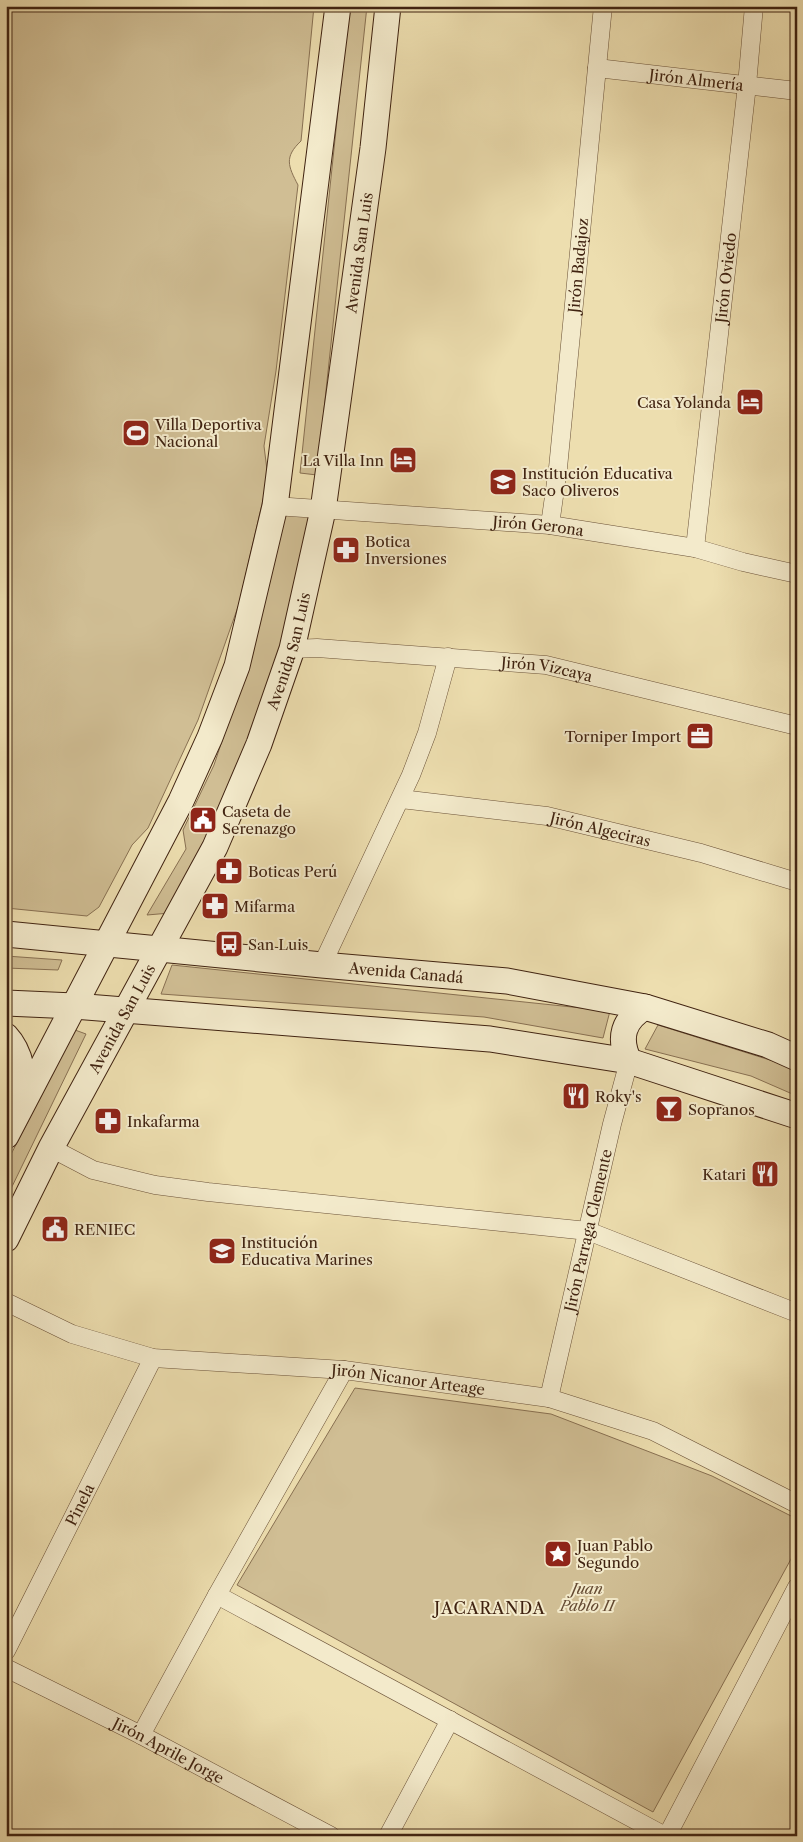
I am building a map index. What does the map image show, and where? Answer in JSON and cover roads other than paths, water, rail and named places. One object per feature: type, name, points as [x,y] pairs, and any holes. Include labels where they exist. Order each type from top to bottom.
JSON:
[{"type":"main road","points":[[6,1136],[181,801],[210,737],[237,666],[275,506],[338,6]]},
{"type":"main road","name":"Avenida San Luis","points":[[6,1239],[51,1148],[215,848],[258,744],[292,649],[323,510],[371,158],[388,6]]},
{"type":"main road","name":"Avenida Canadá","points":[[6,934],[507,981],[645,1007],[768,1045],[797,1058]]},
{"type":"main road","points":[[6,1003],[74,1006],[490,1039],[630,1061],[797,1116]]},
{"type":"main road","points":[[630,1061],[623,1042],[624,1031],[632,1016],[645,1007]]},
{"type":"main road","points":[[6,1036],[19,1058],[24,1079],[24,1100]]},
{"type":"street","name":"Jirón Badajoz","points":[[550,525],[560,450],[603,6]]},
{"type":"street","name":"Jirón Oviedo","points":[[695,548],[747,85],[754,6]]},
{"type":"street","name":"Jirón Almería","points":[[597,68],[797,91]]},
{"type":"street","name":"Jirón Gerona","points":[[275,506],[550,525],[695,548],[743,562],[797,574]]},
{"type":"street","name":"Jirón Vizcaya","points":[[292,649],[317,648],[546,665],[797,726]]},
{"type":"street","points":[[322,965],[401,799],[427,732],[448,657]]},
{"type":"street","name":"Jirón Algeciras","points":[[401,799],[547,816],[701,853],[797,882]]},
{"type":"street","name":"Jirón Parraga Clemente","points":[[549,1398],[612,1124],[630,1061]]},
{"type":"street","points":[[51,1148],[93,1170],[155,1185],[588,1231],[797,1312]]},
{"type":"street","name":"Jirón Nicanor Arteage","points":[[6,1302],[72,1334],[153,1358],[344,1370],[549,1398],[653,1431],[797,1504]]},
{"type":"street","name":"Pinela","points":[[6,1651],[153,1358]]},
{"type":"street","points":[[140,1735],[344,1370]]},
{"type":"street","points":[[217,1595],[666,1836],[797,1587]]},
{"type":"street","name":"Jirón Aprile Jorge","points":[[6,1668],[140,1735],[331,1836]]},
{"type":"street","points":[[388,1836],[450,1720]]},
{"type":"place","name":"Casa Yolanda","points":[[750,402]]},
{"type":"place","name":"Villa Deportiva Nacional","points":[[136,433]]},
{"type":"place","name":"La Villa Inn","points":[[403,460]]},
{"type":"place","name":"Institución Educativa Saco Oliveros","points":[[503,482]]},
{"type":"place","name":"Botica Inversiones","points":[[346,550]]},
{"type":"place","name":"Torniper Import","points":[[700,736]]},
{"type":"place","name":"Caseta de Serenazgo","points":[[203,820]]},
{"type":"place","name":"Boticas Perú","points":[[229,871]]},
{"type":"place","name":"Mifarma","points":[[215,906]]},
{"type":"place","name":"San Luis","points":[[229,944]]},
{"type":"place","name":"Roky's","points":[[576,1096]]},
{"type":"place","name":"Sopranos","points":[[669,1109]]},
{"type":"place","name":"Inkafarma","points":[[108,1121]]},
{"type":"place","name":"Katari","points":[[765,1174]]},
{"type":"place","name":"RENIEC","points":[[55,1229]]},
{"type":"place","name":"Institución Educativa Marines","points":[[222,1251]]},
{"type":"place","name":"Juan Pablo Segundo","points":[[558,1554]]},
{"type":"district","name":"JACARANDA","points":[[490,1608]]},
{"type":"park label","name":"Juan Pablo II","points":[[587,1596]]}]
